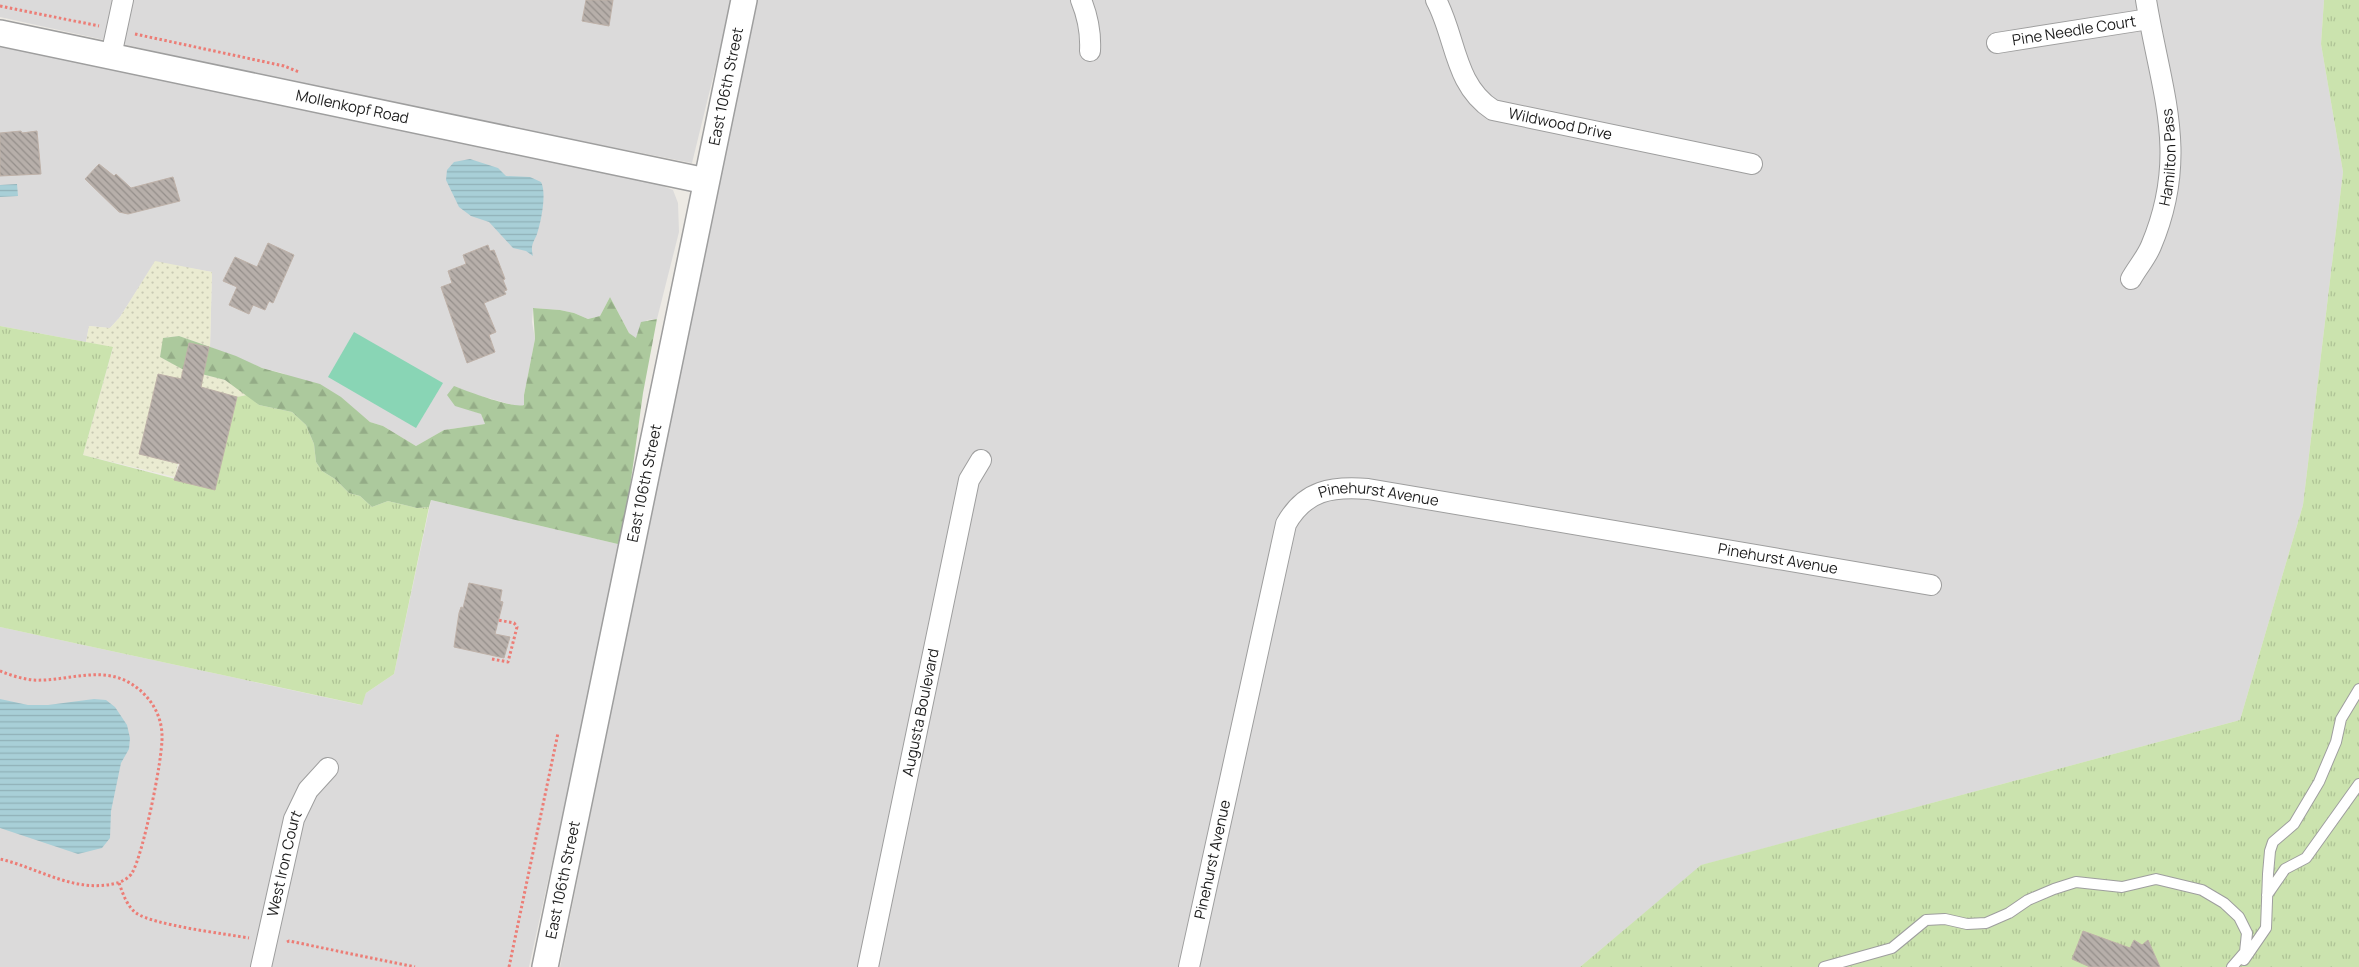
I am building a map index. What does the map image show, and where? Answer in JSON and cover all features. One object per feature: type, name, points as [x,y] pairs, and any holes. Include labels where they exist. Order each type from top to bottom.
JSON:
[{"type":"street","points":[[111,56],[123,0]]},
{"type":"street","name":"East 106th Street","points":[[545,967],[744,0]]},
{"type":"street","points":[[1081,0],[1088,16],[1091,38],[1090,51]]},
{"type":"street","name":"Wildwood Drive","points":[[1436,0],[1468,84],[1482,103],[1493,110],[1752,164]]},
{"type":"street","name":"Pine Needle Court","points":[[1997,43],[2148,10]]},
{"type":"street","name":"Hamilton Pass","points":[[2130,279],[2150,248],[2166,206],[2170,180],[2171,125],[2148,10]]},
{"type":"street","name":"Mollenkopf Road","points":[[0,33],[706,181]]},
{"type":"street","name":"Augusta Boulevard","points":[[868,967],[969,480],[980,460]]},
{"type":"street","name":"Pinehurst Avenue","points":[[1189,967],[1286,524],[1302,502],[1334,489],[1368,489],[1931,585]]},
{"type":"street","name":"West Iron Court","points":[[261,967],[294,819],[308,790],[328,768]]},
{"type":"lane","points":[[2232,967],[2246,959],[2266,928],[2268,919],[2266,896],[2270,851],[2274,842],[2294,824],[2319,782],[2336,742],[2341,719],[2359,689]]},
{"type":"lane","points":[[2266,896],[2285,869],[2306,858],[2359,784]]},
{"type":"lane","points":[[1824,967],[1892,948],[1926,920],[1945,918],[1967,924],[1986,923],[2009,913],[2028,900],[2054,888],[2076,882],[2122,887],[2156,879],[2202,890],[2224,903],[2238,917],[2247,933],[2245,952],[2232,967]]},
{"type":"path","points":[[0,6],[284,66],[300,72]]},
{"type":"path","points":[[492,659],[508,662],[516,627],[514,624],[498,620]]},
{"type":"path","points":[[0,671],[32,680],[98,674],[116,677],[135,686],[150,700],[158,715],[162,735],[144,834],[132,874],[119,883],[70,883],[0,859]]},
{"type":"path","points":[[509,967],[558,733]]},
{"type":"shaded area","points":[[0,0],[732,0],[692,163],[394,104],[0,17]]},
{"type":"shaded area","points":[[753,0],[2324,0],[2321,44],[2343,172],[2303,505],[2240,720],[1702,865],[1580,967],[560,967]]},
{"type":"shaded area","points":[[0,46],[650,181],[673,190],[678,203],[679,232],[657,319],[647,320],[636,339],[629,333],[610,297],[600,316],[588,319],[560,310],[533,308],[532,322],[535,339],[524,395],[524,405],[520,407],[481,396],[455,405],[481,414],[485,424],[444,430],[416,446],[383,426],[370,422],[349,405],[282,373],[262,368],[210,347],[212,272],[155,262],[120,317],[110,328],[89,326],[86,342],[0,326]]},
{"type":"shaded area","points":[[431,500],[622,545],[529,967],[0,967],[0,627],[361,705],[366,693],[394,674]]},
{"type":"green space","points":[[2324,0],[2359,0],[2359,967],[1580,967],[1701,865],[2240,720],[2303,505],[2343,172],[2321,44]]},
{"type":"green space","points":[[155,261],[212,272],[210,347],[179,336],[164,338],[160,357],[183,369],[225,380],[247,395],[237,397],[183,383],[183,380],[158,374],[139,454],[178,464],[175,477],[83,455],[113,348],[86,342],[89,326],[110,328],[120,317]]},
{"type":"green space","points":[[610,297],[629,333],[636,338],[641,322],[657,319],[643,393],[622,545],[431,500],[429,507],[417,508],[388,501],[372,507],[360,496],[349,493],[335,479],[322,471],[316,462],[314,444],[306,425],[292,412],[259,405],[225,380],[182,369],[160,357],[163,338],[179,336],[236,356],[262,368],[320,384],[341,397],[370,422],[383,426],[416,446],[444,430],[485,424],[481,414],[455,406],[447,395],[454,386],[501,402],[519,406],[524,405],[524,395],[535,339],[533,308],[560,310],[588,319],[600,316]]},
{"type":"green space","points":[[0,326],[113,347],[83,455],[214,489],[237,397],[247,395],[259,405],[292,412],[306,425],[314,444],[316,462],[322,471],[335,479],[349,493],[360,496],[372,507],[388,501],[417,508],[429,507],[394,674],[366,693],[362,705],[0,627]]},
{"type":"green space","points":[[354,332],[443,383],[416,428],[328,377]]},
{"type":"water","points":[[470,159],[498,168],[506,176],[530,177],[541,182],[543,187],[543,208],[539,229],[532,246],[533,256],[526,251],[513,248],[489,222],[471,216],[459,207],[446,180],[447,170],[454,162]]},
{"type":"water","points":[[17,184],[18,196],[0,197],[0,185]]},
{"type":"water","points":[[0,699],[28,705],[48,705],[94,699],[106,700],[115,707],[127,725],[130,738],[129,749],[121,763],[111,811],[110,838],[102,848],[78,854],[0,828]]},
{"type":"building","points":[[586,0],[613,0],[609,26],[582,21]]},
{"type":"building","points":[[21,131],[22,133],[37,131],[41,174],[0,176],[0,133]]},
{"type":"building","points":[[99,164],[114,176],[116,174],[131,188],[173,177],[180,201],[128,214],[119,212],[85,179]]},
{"type":"building","points":[[268,243],[294,255],[273,303],[269,301],[265,310],[253,305],[249,314],[229,305],[237,287],[223,281],[235,257],[257,267]]},
{"type":"building","points":[[488,245],[490,251],[494,250],[507,290],[504,291],[506,294],[484,303],[496,332],[489,335],[495,352],[467,363],[441,287],[452,283],[448,271],[466,264],[463,255]]},
{"type":"building","points":[[189,343],[209,347],[201,387],[237,397],[215,490],[174,480],[180,464],[139,454],[158,374],[181,379]]},
{"type":"building","points":[[469,583],[502,590],[500,601],[503,602],[495,634],[510,637],[504,658],[454,647],[459,613],[461,607],[463,608]]},
{"type":"building","points":[[2083,931],[2130,948],[2134,940],[2142,945],[2148,940],[2160,967],[2090,967],[2072,959]]}]
